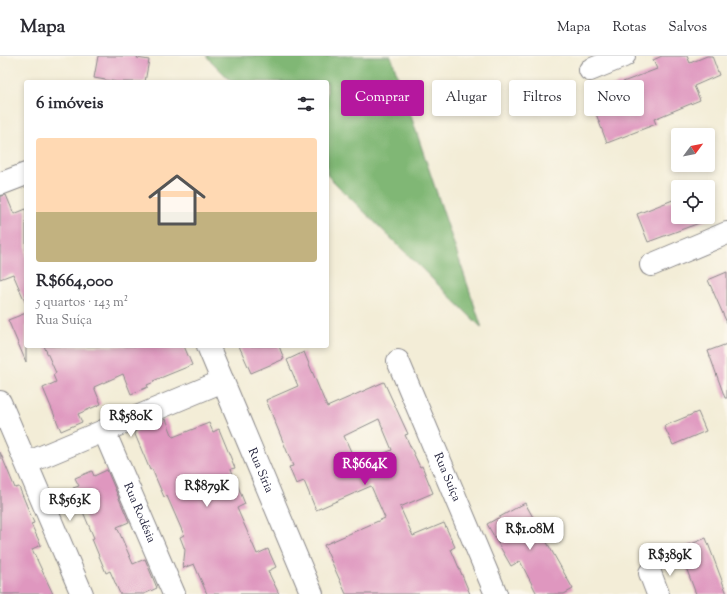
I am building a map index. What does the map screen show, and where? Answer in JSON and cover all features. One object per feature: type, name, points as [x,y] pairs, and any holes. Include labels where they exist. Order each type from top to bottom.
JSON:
[{"type":"street","points":[[590,70],[624,56]]},
{"type":"street","points":[[0,184],[24,175]]},
{"type":"street","points":[[651,265],[727,233]]},
{"type":"street","name":"Rua Síria","points":[[209,348],[312,594]]},
{"type":"street","name":"Rua Suíça","points":[[398,361],[496,594]]},
{"type":"street","points":[[27,464],[223,380]]},
{"type":"street","points":[[1,407],[27,464],[82,594]]},
{"type":"street","name":"Rua Rodésia","points":[[104,431],[174,594]]},
{"type":"street","points":[[650,573],[658,594]]},
{"type":"green space","points":[[206,56],[391,56],[399,80],[341,80],[341,116],[411,116],[482,328],[329,177],[329,80],[230,80]]},
{"type":"building","points":[[98,56],[138,56],[137,58],[149,60],[145,80],[106,80],[94,78]]},
{"type":"building","points":[[662,56],[687,56],[690,63],[707,56],[712,56],[719,75],[694,86],[700,100],[654,119],[656,124],[607,143],[597,116],[644,116],[644,80],[628,80],[657,69],[653,60]]},
{"type":"building","points":[[6,195],[14,214],[24,210],[24,299],[13,274],[0,279],[0,196]]},
{"type":"building","points":[[671,201],[671,224],[697,224],[648,242],[637,214]]},
{"type":"building","points":[[727,272],[727,323],[708,280]]},
{"type":"building","points":[[24,314],[24,348],[26,348],[26,362],[8,320]]},
{"type":"building","points":[[727,344],[727,398],[725,398],[708,351]]},
{"type":"building","points":[[45,348],[185,348],[192,365],[153,381],[154,382],[147,385],[148,387],[131,394],[123,374],[94,387],[101,404],[78,414],[82,422],[61,431],[43,388],[56,382],[53,375],[56,373]]},
{"type":"building","points":[[240,348],[280,348],[284,359],[251,373]]},
{"type":"building","points":[[304,352],[327,407],[384,382],[408,434],[405,435],[420,467],[422,466],[433,493],[400,507],[413,536],[444,523],[455,547],[451,549],[470,594],[346,594],[324,545],[385,518],[371,486],[316,510],[304,481],[296,484],[289,467],[293,466],[266,400],[298,386],[287,360]],"holes":[[[379,419],[392,450],[357,465],[344,436]]]},
{"type":"building","points":[[698,412],[706,431],[673,445],[664,426]]},
{"type":"building","points":[[166,419],[173,437],[209,423],[213,432],[219,429],[235,468],[231,469],[245,504],[237,508],[257,554],[268,549],[276,567],[268,571],[279,594],[207,594],[194,564],[183,568],[185,550],[180,537],[184,535],[167,496],[164,497],[152,469],[150,470],[134,432]]},
{"type":"building","points":[[0,452],[15,488],[19,487],[34,523],[31,524],[41,545],[32,549],[53,594],[0,594]]},
{"type":"building","points":[[107,470],[129,522],[117,527],[133,564],[145,559],[157,588],[144,594],[120,594],[110,571],[106,573],[92,539],[94,538],[73,488],[79,486],[75,478],[92,471],[94,476]]},
{"type":"building","points":[[525,503],[573,589],[564,594],[537,594],[520,561],[511,566],[487,524]]},
{"type":"building","points":[[706,538],[727,594],[696,594],[679,549]]}]
